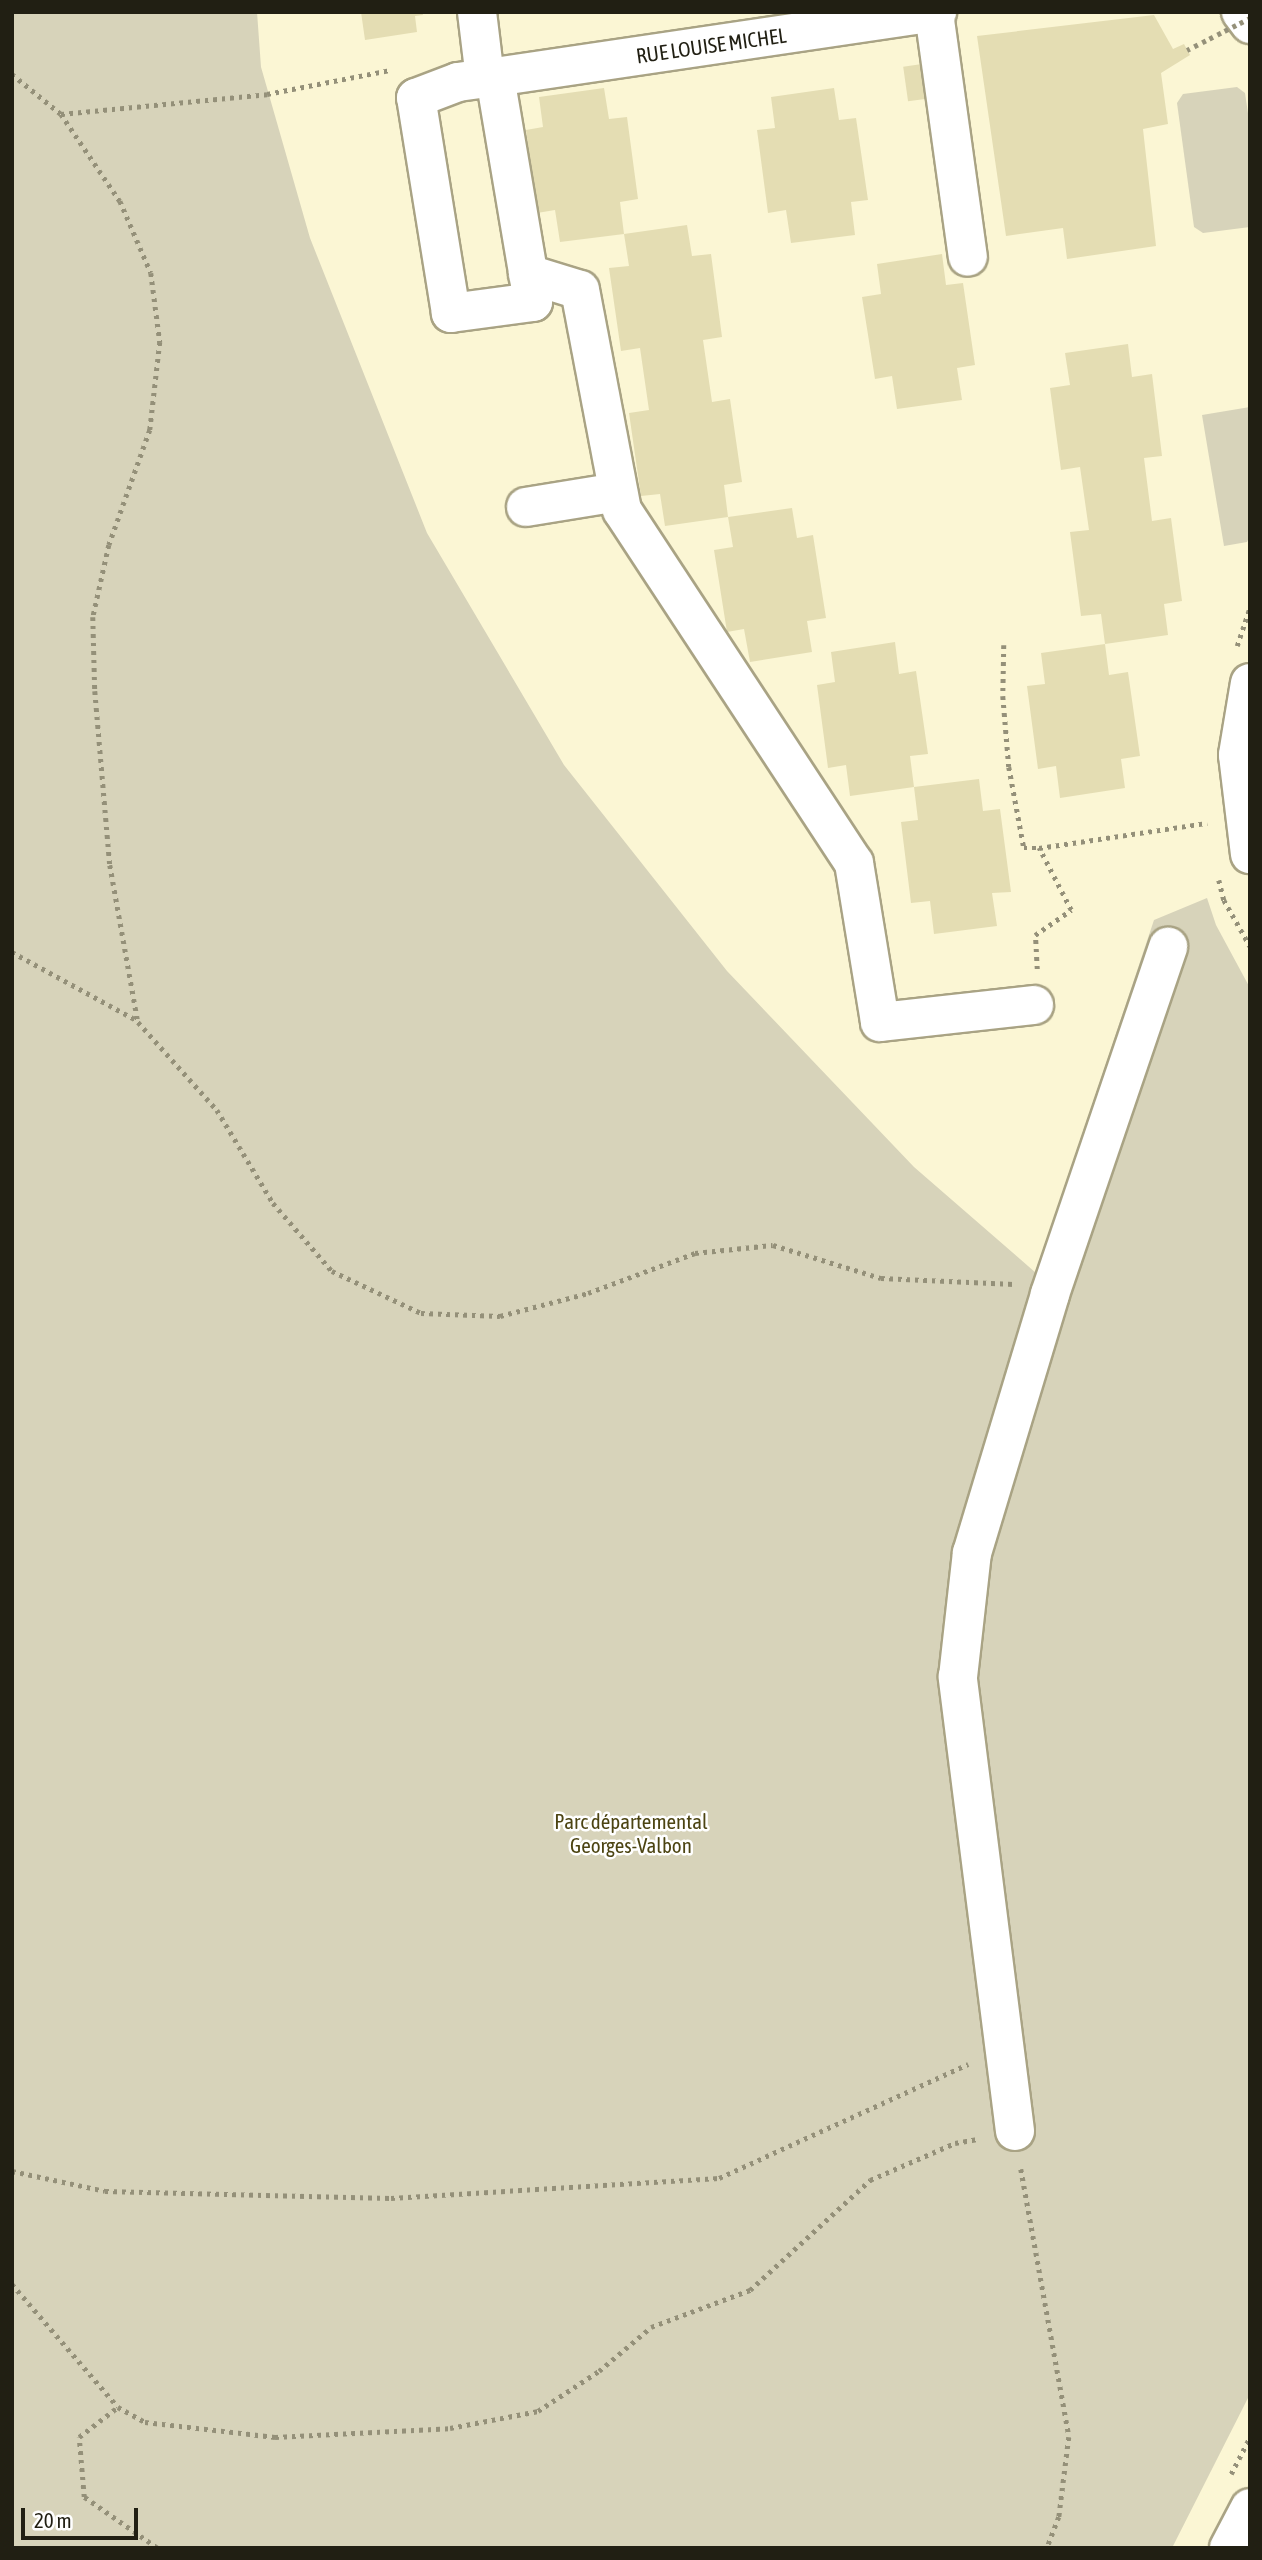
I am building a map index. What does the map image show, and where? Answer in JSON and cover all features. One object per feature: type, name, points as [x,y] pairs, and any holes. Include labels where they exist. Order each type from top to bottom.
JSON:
[{"type":"street","points":[[477,12],[528,274],[580,290],[622,510],[853,863],[880,1023],[1034,1006]]},
{"type":"street","points":[[1241,12],[1250,24]]},
{"type":"street","points":[[936,13],[968,257]]},
{"type":"street","name":"RUE LOUISE MICHEL","points":[[528,274],[533,302],[451,313],[416,98],[458,82],[936,13]]},
{"type":"street","points":[[526,507],[618,492]]},
{"type":"street","points":[[1250,683],[1238,755],[1250,854]]},
{"type":"street","points":[[1015,2131],[958,1677],[972,1553],[1050,1294],[1168,947]]},
{"type":"street","points":[[1229,2548],[1250,2508]]},
{"type":"path","points":[[1187,50],[1250,18]]},
{"type":"path","points":[[61,114],[267,94],[401,68]]},
{"type":"path","points":[[12,74],[61,114],[120,201],[151,273],[160,342],[150,430],[109,544],[93,617],[95,691],[110,865],[138,1022]]},
{"type":"path","points":[[1004,645],[1003,696],[1009,767],[1024,848],[1209,823]]},
{"type":"path","points":[[1034,1006],[1039,1001],[1035,935],[1071,910],[1039,848]]},
{"type":"path","points":[[12,952],[138,1022],[217,1111],[273,1202],[332,1271],[421,1313],[500,1316],[589,1293],[695,1253],[772,1245],[881,1278],[1005,1282],[1050,1294]]},
{"type":"path","points":[[12,2171],[104,2191],[391,2198],[719,2178],[1004,2048]]},
{"type":"path","points":[[12,2284],[118,2407],[145,2422],[275,2437],[450,2428],[538,2411],[599,2371],[651,2327],[750,2290],[870,2180],[955,2143],[1015,2131],[1069,2437],[1059,2517],[1047,2548]]},
{"type":"path","points":[[118,2407],[79,2437],[84,2497],[157,2548]]},
{"type":"green space","name":"Parc départemental Georges-Valbon","points":[[12,12],[257,12],[261,67],[310,238],[427,533],[564,765],[727,971],[914,1167],[1036,1273],[1154,920],[1207,898],[1216,925],[1250,988],[1250,2394],[1172,2548],[12,2548]]},
{"type":"green space","points":[[1237,87],[1245,93],[1250,127],[1250,227],[1203,233],[1194,227],[1177,103],[1183,94]]},
{"type":"green space","points":[[1250,407],[1250,535],[1247,542],[1224,546],[1202,415]]},
{"type":"building","points":[[361,12],[422,12],[423,15],[415,16],[417,32],[365,40]]},
{"type":"building","points":[[1154,15],[1173,49],[1184,44],[1190,55],[1161,73],[1168,124],[1143,129],[1156,246],[1067,259],[1063,228],[1006,236],[977,36]]},
{"type":"building","points":[[922,64],[927,99],[908,101],[903,67]]},
{"type":"building","points":[[604,88],[609,119],[627,117],[638,199],[620,202],[624,234],[560,242],[555,210],[537,213],[526,130],[543,127],[539,97]]},
{"type":"building","points":[[834,88],[839,120],[856,118],[868,200],[851,202],[855,235],[791,243],[786,210],[768,213],[757,130],[775,128],[771,97]]},
{"type":"building","points":[[687,225],[692,256],[711,254],[722,337],[703,340],[712,402],[730,399],[742,482],[724,485],[728,517],[665,526],[660,494],[641,496],[629,413],[649,410],[640,348],[621,351],[609,268],[629,266],[624,234]]},
{"type":"building","points":[[942,254],[946,285],[963,283],[975,365],[957,368],[962,400],[897,409],[892,376],[875,379],[862,297],[881,294],[877,264]]},
{"type":"building","points":[[1128,344],[1132,377],[1152,374],[1162,456],[1144,458],[1152,521],[1171,518],[1182,601],[1164,604],[1168,635],[1105,644],[1101,614],[1081,616],[1070,532],[1089,530],[1080,467],[1061,470],[1050,388],[1070,385],[1065,353]]},
{"type":"building","points":[[792,508],[797,538],[813,535],[826,618],[807,621],[812,652],[750,662],[744,629],[727,632],[714,550],[733,547],[728,517]]},
{"type":"building","points":[[895,642],[899,674],[916,671],[928,754],[910,756],[914,787],[850,796],[846,765],[828,768],[817,685],[835,682],[831,652]]},
{"type":"building","points":[[1105,644],[1109,675],[1128,672],[1140,756],[1121,759],[1125,788],[1060,798],[1056,766],[1038,769],[1027,686],[1045,684],[1041,653]]},
{"type":"building","points":[[979,779],[983,811],[1000,809],[1011,892],[992,893],[997,926],[934,934],[930,901],[911,903],[901,822],[918,820],[914,787]]}]
